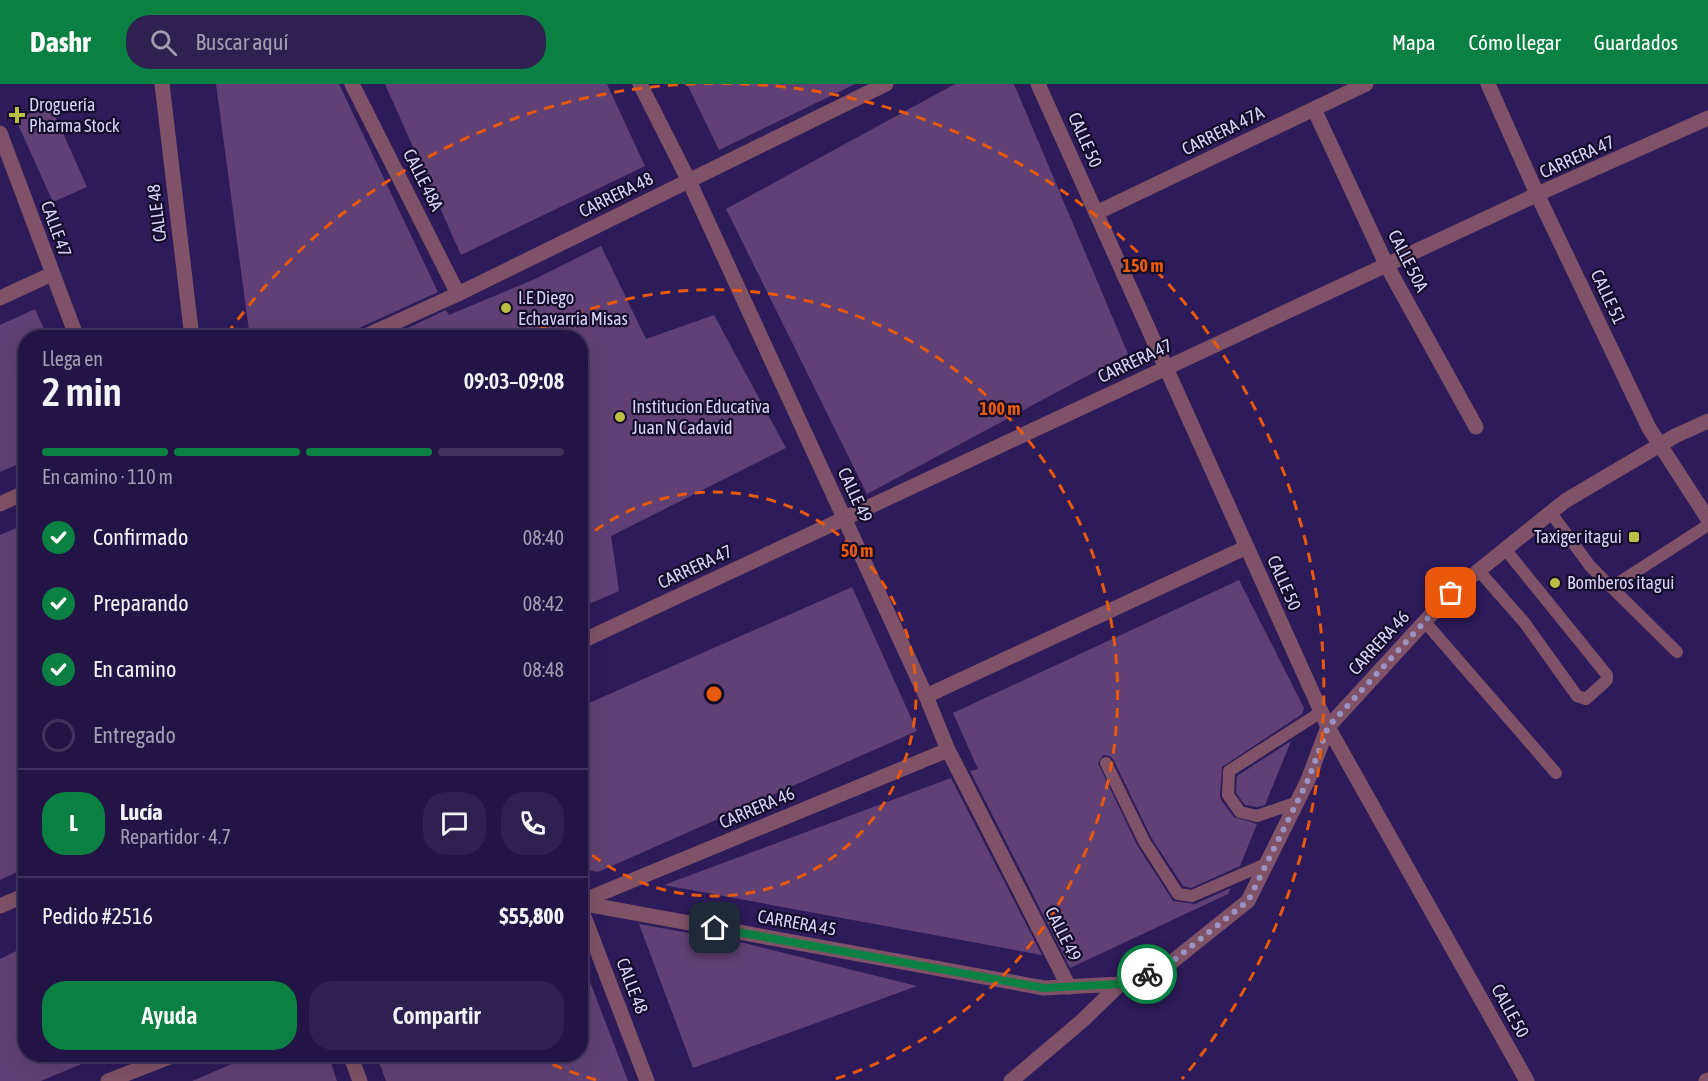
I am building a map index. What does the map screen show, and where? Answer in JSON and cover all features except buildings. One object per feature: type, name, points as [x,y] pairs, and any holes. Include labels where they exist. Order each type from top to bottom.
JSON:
[{"type":"street","name":"CALLE 48","points":[[162,84],[191,330]]},
{"type":"street","name":"CALLE 48A","points":[[352,84],[458,294]]},
{"type":"street","name":"CALLE 49","points":[[640,84],[689,181],[926,696],[948,750],[1069,987]]},
{"type":"street","name":"CARRERA 48","points":[[379,330],[458,294],[886,84]]},
{"type":"street","name":"CALLE 50","points":[[1038,84],[1328,727],[1527,1081]]},
{"type":"street","name":"CARRERA 47A","points":[[1096,213],[1366,84]]},
{"type":"street","name":"CALLE 51","points":[[1488,84],[1538,196],[1659,446],[1708,519]]},
{"type":"street","name":"CALLE 50A","points":[[1314,109],[1387,266],[1476,427]]},
{"type":"street","name":"CARRERA 47","points":[[588,638],[1708,118]]},
{"type":"street","name":"CALLE 47","points":[[0,134],[74,330]]},
{"type":"street","points":[[0,298],[52,274]]},
{"type":"street","name":"CARRERA 46","points":[[1120,984],[1168,965],[1248,901],[1298,802],[1328,727],[1451,593],[1565,501],[1659,446],[1708,421]]},
{"type":"street","points":[[0,504],[18,496]]},
{"type":"street","points":[[926,696],[1247,547]]},
{"type":"street","name":"CARRERA 46","points":[[588,901],[948,750]]},
{"type":"street","points":[[0,906],[18,898]]},
{"type":"street","name":"CARRERA 45","points":[[588,905],[1044,988],[1120,984]]},
{"type":"street","name":"CALLE 48","points":[[588,925],[647,1081]]},
{"type":"street","points":[[1011,1081],[1083,1020],[1120,984]]},
{"type":"street","points":[[108,1081],[157,1062]]},
{"type":"street","points":[[353,1062],[360,1081]]},
{"type":"lane","points":[[1551,513],[1590,566],[1677,652]]},
{"type":"lane","points":[[1611,587],[1708,525]]},
{"type":"lane","points":[[1479,571],[1524,622],[1577,696],[1586,699],[1607,680],[1608,675],[1505,549]]},
{"type":"lane","points":[[1425,622],[1556,773]]},
{"type":"lane","points":[[1298,802],[1257,816],[1240,812],[1228,795],[1229,771],[1321,712]]},
{"type":"lane","points":[[1106,764],[1144,841],[1178,894],[1192,896],[1268,863]]},
{"type":"way so far","points":[[1147,974],[1168,965],[1248,901],[1308,780],[1328,727],[1451,593]]},
{"type":"place","name":"Droguería Pharma Stock","points":[[17,115]]},
{"type":"place","name":"I.E Diego Echavarría Misas","points":[[506,308]]},
{"type":"place","name":"Institucion Educativa Juan N Cadavid","points":[[620,417]]},
{"type":"place","name":"Taxiger itagui","points":[[1634,537]]},
{"type":"place","name":"Bomberos itagui","points":[[1555,583]]},
{"type":"route","points":[[715,928],[1044,988],[1120,984],[1147,974]]}]
